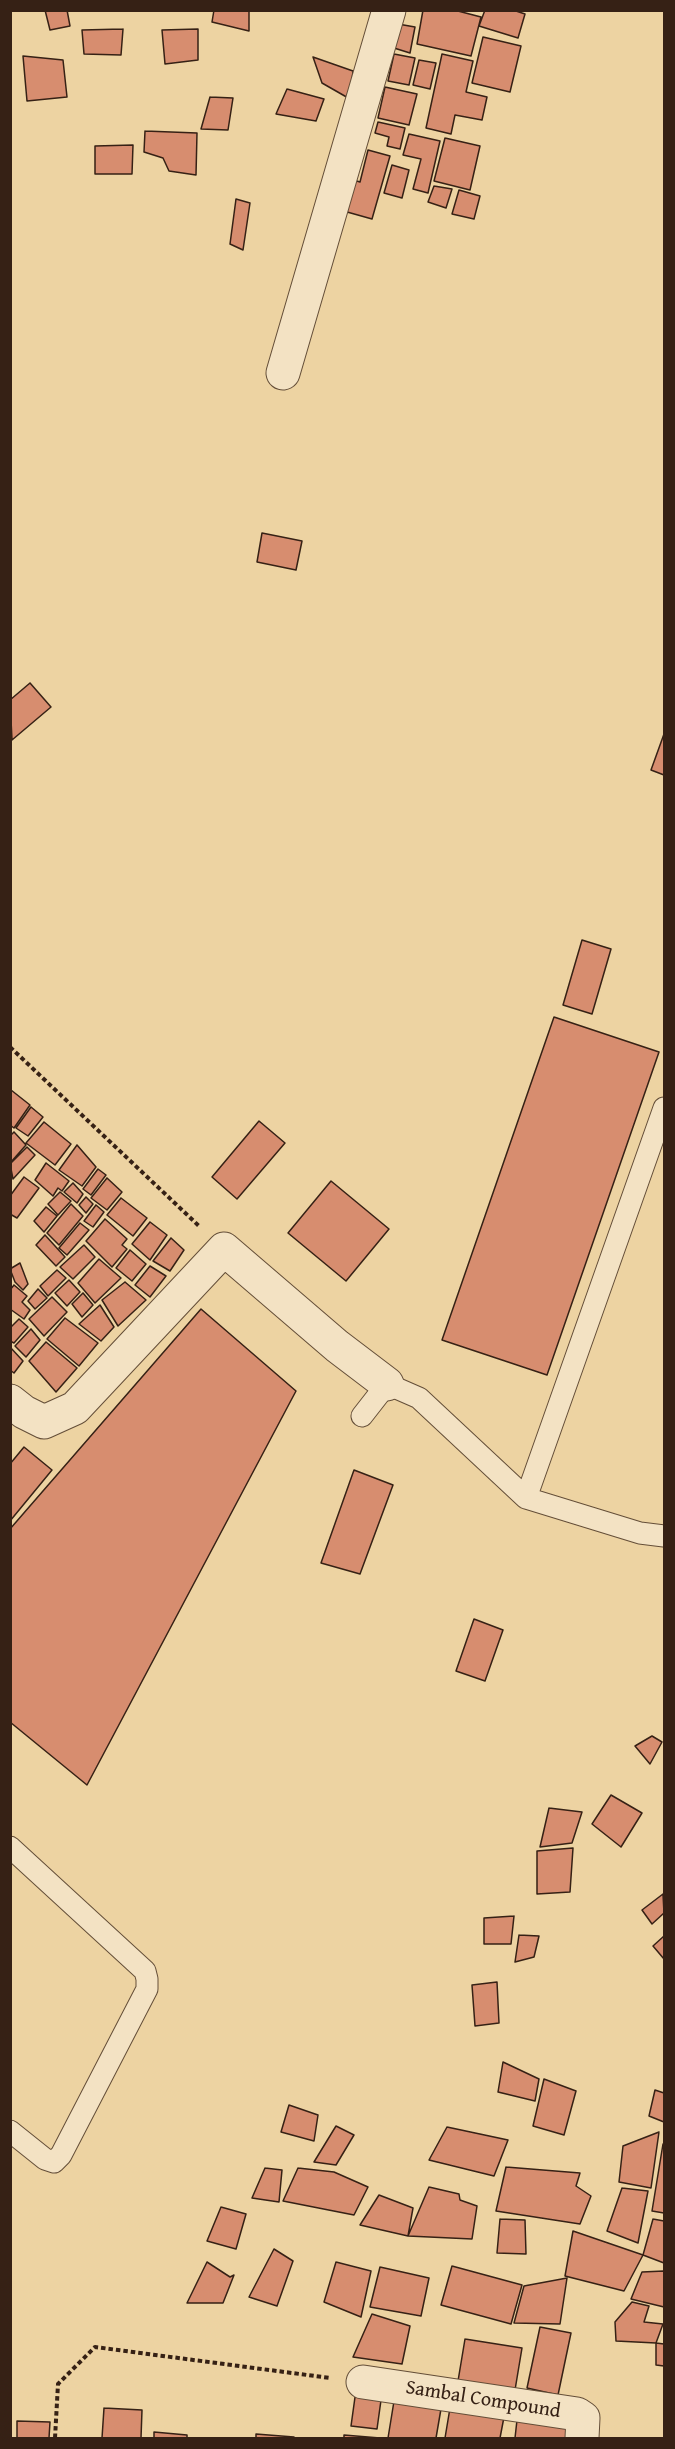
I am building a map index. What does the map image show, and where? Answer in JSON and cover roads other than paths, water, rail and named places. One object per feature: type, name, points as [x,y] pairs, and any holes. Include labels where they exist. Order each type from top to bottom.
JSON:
[{"type":"street","points":[[283,373],[389,10]]},
{"type":"street","points":[[10,1401],[24,1412],[44,1422],[75,1408],[224,1249],[337,1346],[387,1384]]},
{"type":"street","name":"Sambal Compound","points":[[363,2382],[577,2414],[582,2418],[582,2439]]},
{"type":"lane","points":[[526,1498],[664,1108]]},
{"type":"lane","points":[[362,1416],[387,1384],[419,1398],[526,1498],[630,1530],[664,1536]]},
{"type":"lane","points":[[10,1847],[145,1971],[147,1979],[147,1989],[60,2155],[54,2162],[45,2159],[10,2131]]}]
